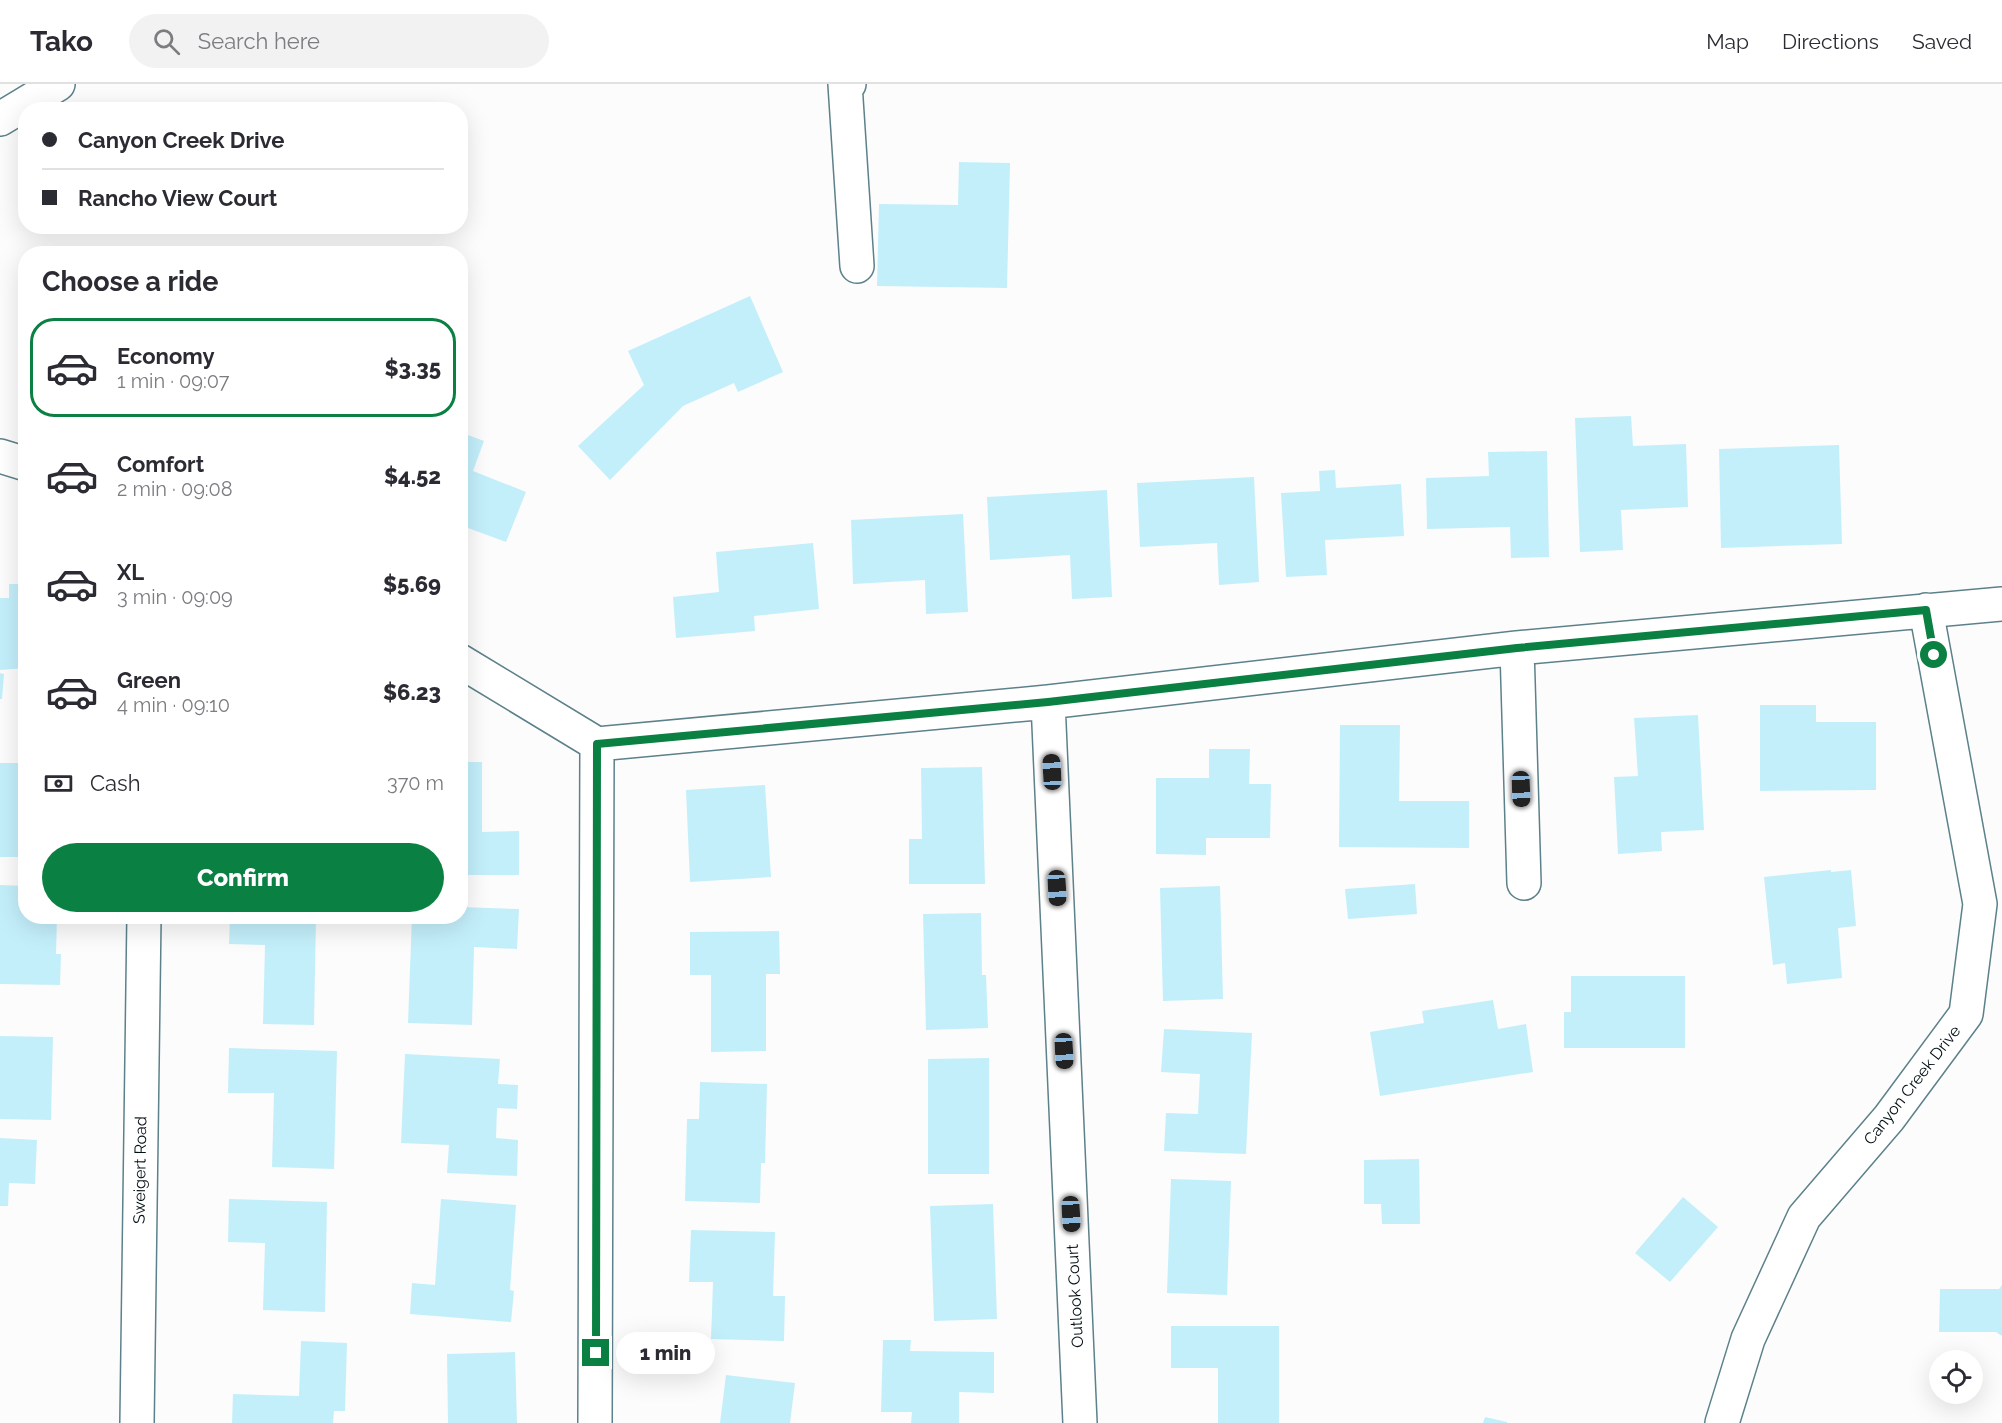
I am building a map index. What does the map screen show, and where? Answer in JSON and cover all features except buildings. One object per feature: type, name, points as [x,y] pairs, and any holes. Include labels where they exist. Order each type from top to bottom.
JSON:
[{"type":"street","points":[[28,102],[58,84]]},
{"type":"street","points":[[849,84],[845,84],[856,266]]},
{"type":"street","points":[[0,119],[18,108]]},
{"type":"street","points":[[0,456],[18,462]]},
{"type":"street","points":[[468,666],[597,744],[1048,702],[1517,648],[2002,604]]},
{"type":"street","name":"Canyon Creek Drive","points":[[1722,1423],[1748,1339],[1804,1217],[1889,1118],[1966,1014],[1980,904],[1926,610]]},
{"type":"street","points":[[1517,648],[1524,883]]},
{"type":"street","name":"Outlook Court","points":[[1048,702],[1080,1423]]},
{"type":"street","points":[[595,1423],[597,744]]},
{"type":"street","name":"Sweigert Road","points":[[137,1423],[144,924]]},
{"type":"route","points":[[596,1353],[597,744],[1048,702],[1517,648],[1926,610],[1934,655]]}]
